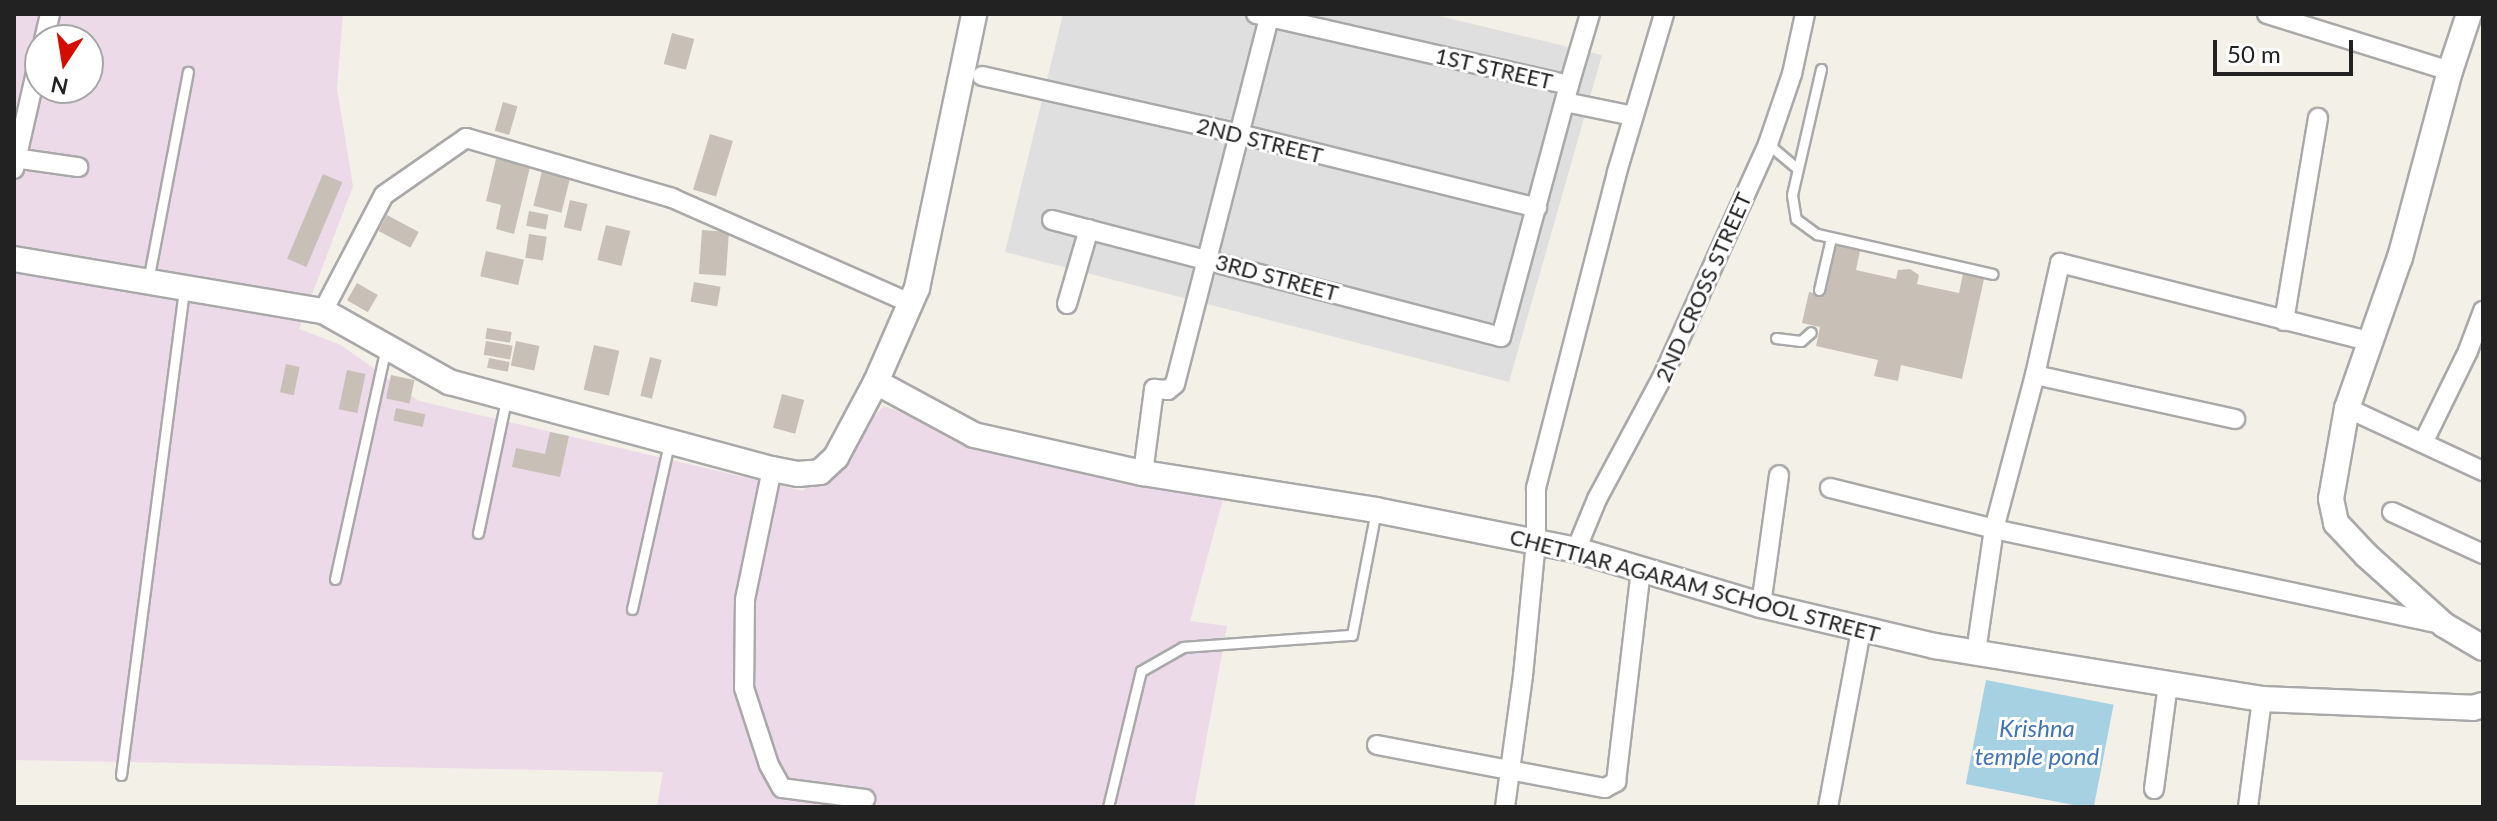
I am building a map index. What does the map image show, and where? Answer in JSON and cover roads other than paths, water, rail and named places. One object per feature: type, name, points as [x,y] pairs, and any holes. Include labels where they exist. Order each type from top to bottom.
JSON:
[{"type":"street","points":[[14,259],[323,311],[449,382],[506,400],[772,469],[798,474],[820,472],[836,457],[876,382],[912,304],[974,14]]},
{"type":"street","points":[[1590,14],[1567,93],[1633,116]]},
{"type":"street","points":[[1505,807],[1536,542],[1536,488],[1633,116],[1664,14]]},
{"type":"street","name":"2ND CROSS STREET","points":[[1576,550],[1597,499],[1662,378],[1768,144],[1792,74],[1805,14]]},
{"type":"street","points":[[2267,14],[2450,71]]},
{"type":"street","points":[[2469,14],[2450,71],[2400,257],[2347,408],[2331,499],[2336,523],[2444,625],[2483,648]]},
{"type":"street","points":[[1143,473],[1154,389],[1168,390],[1175,384],[1239,134],[1265,15]]},
{"type":"street","name":"1ST STREET","points":[[1265,15],[1567,93],[1501,337]]},
{"type":"street","name":"2ND STREET","points":[[982,76],[1239,134],[1537,208]]},
{"type":"street","points":[[29,104],[15,162],[78,167]]},
{"type":"street","points":[[2284,321],[2318,118]]},
{"type":"street","points":[[323,311],[384,195],[466,138],[672,198],[912,304]]},
{"type":"street","name":"3RD STREET","points":[[1052,220],[1501,337]]},
{"type":"street","points":[[1067,304],[1089,229]]},
{"type":"street","points":[[1976,652],[1994,529],[2035,375],[2060,263],[2368,341]]},
{"type":"street","points":[[2423,443],[2468,351],[2483,311]]},
{"type":"street","points":[[2035,375],[2235,419]]},
{"type":"street","name":"CHETTIAR AGARAM SCHOOL STREET","points":[[876,382],[974,435],[1143,473],[1376,510],[1576,550],[1761,605],[1861,630],[2262,699],[2473,708],[2483,705]]},
{"type":"street","points":[[2347,408],[2483,471]]},
{"type":"street","points":[[772,469],[745,599],[742,662],[744,688],[769,765],[782,788],[784,807]]},
{"type":"street","points":[[1761,605],[1779,475]]},
{"type":"street","points":[[1830,488],[1994,529],[2444,625]]},
{"type":"street","points":[[2392,512],[2483,554]]},
{"type":"street","points":[[1377,745],[1605,788],[1616,782],[1641,570]]},
{"type":"street","points":[[1828,807],[1861,630]]},
{"type":"street","points":[[2154,789],[2168,684]]},
{"type":"street","points":[[2248,807],[2262,699]]},
{"type":"street","points":[[782,788],[865,799]]},
{"type":"lane","points":[[1821,69],[1792,195],[1796,219],[1817,234],[1831,238],[1993,274]]},
{"type":"lane","points":[[148,281],[188,72]]},
{"type":"lane","points":[[1768,144],[1797,168]]},
{"type":"lane","points":[[1819,290],[1831,238]]},
{"type":"lane","points":[[121,775],[184,287]]},
{"type":"lane","points":[[1776,338],[1801,341],[1811,332]]},
{"type":"lane","points":[[335,579],[386,346]]},
{"type":"lane","points":[[478,533],[506,400]]},
{"type":"lane","points":[[632,609],[670,441]]},
{"type":"lane","points":[[1108,807],[1141,671],[1183,647],[1352,635],[1376,510]]},
{"type":"water","name":"Krishna temple pond","points":[[1986,680],[2114,705],[2094,807],[1966,784]]}]
